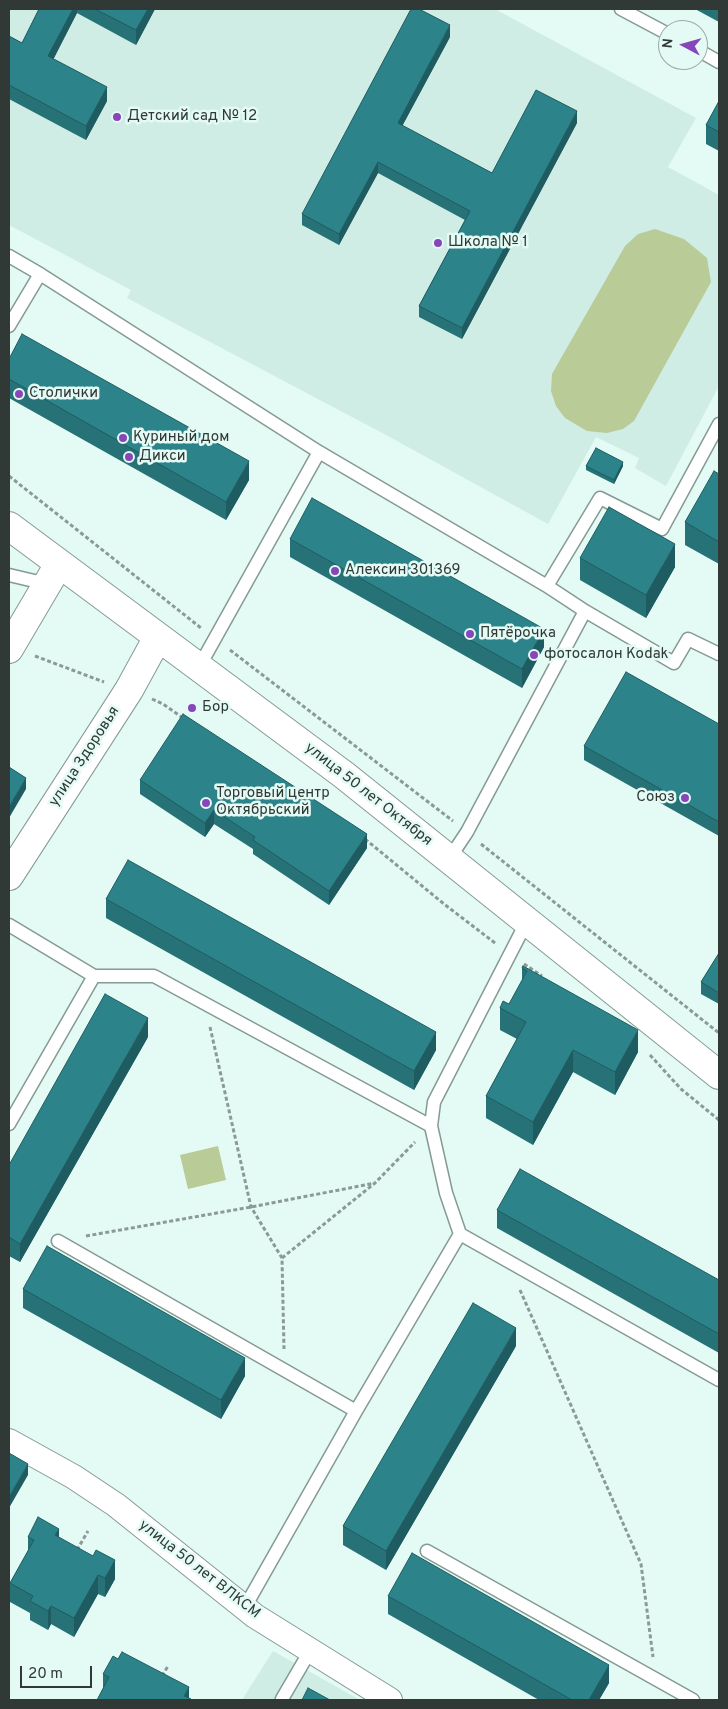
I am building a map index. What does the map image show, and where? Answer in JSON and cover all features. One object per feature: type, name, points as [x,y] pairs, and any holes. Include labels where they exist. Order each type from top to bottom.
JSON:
[{"type":"street","name":"улица 50 лет Октября","points":[[9,526],[53,574],[158,637],[344,774],[719,1075]]},
{"type":"street","points":[[9,648],[53,574]]},
{"type":"street","name":"улица Здоровья","points":[[9,876],[129,690],[158,637]]},
{"type":"street","name":"улица 50 лет ВЛКСМ","points":[[9,1441],[74,1477],[116,1505],[245,1607],[280,1632],[390,1700]]},
{"type":"lane","points":[[621,9],[658,29]]},
{"type":"lane","points":[[708,56],[719,62]]},
{"type":"lane","points":[[9,256],[319,452],[674,663],[688,639],[719,654]]},
{"type":"lane","points":[[9,326],[40,274]]},
{"type":"lane","points":[[547,586],[600,498],[662,529],[719,424]]},
{"type":"lane","points":[[199,667],[319,452]]},
{"type":"lane","points":[[9,575],[53,574]]},
{"type":"lane","points":[[448,859],[467,832],[585,611]]},
{"type":"lane","points":[[527,921],[434,1102],[432,1126],[446,1193],[460,1234],[719,1380]]},
{"type":"lane","points":[[9,925],[94,976],[154,976],[432,1126]]},
{"type":"lane","points":[[9,1124],[94,976]]},
{"type":"lane","points":[[245,1607],[356,1411],[460,1234]]},
{"type":"lane","points":[[58,1240],[356,1411]]},
{"type":"lane","points":[[427,1551],[693,1700]]},
{"type":"lane","points":[[283,1700],[282,1698],[310,1651]]},
{"type":"path","points":[[9,476],[215,639],[467,832],[719,1033]]},
{"type":"path","points":[[9,648],[129,690],[163,704],[188,720]]},
{"type":"path","points":[[361,836],[444,904],[543,977]]},
{"type":"path","points":[[205,1004],[251,1207],[282,1258],[285,1370]]},
{"type":"path","points":[[647,1053],[681,1089],[719,1120]]},
{"type":"path","points":[[282,1258],[375,1183],[432,1126]]},
{"type":"path","points":[[58,1240],[251,1207],[375,1183]]},
{"type":"path","points":[[507,1261],[641,1564],[656,1680]]},
{"type":"path","points":[[74,1554],[88,1531]]},
{"type":"path","points":[[160,1681],[168,1666]]},
{"type":"shaded area","name":"Школа № 1","points":[[9,9],[495,9],[696,118],[668,167],[719,195],[719,386],[666,486],[635,468],[639,458],[596,437],[548,524],[386,435],[127,298],[131,290],[9,225]]},
{"type":"shaded area","points":[[273,1651],[360,1700],[242,1700]]},
{"type":"green space","points":[[655,229],[684,239],[707,258],[711,282],[634,421],[623,429],[607,433],[587,431],[565,418],[556,406],[551,391],[552,374],[625,246],[638,234]]},
{"type":"green space","points":[[218,1146],[226,1180],[188,1189],[180,1155]]},
{"type":"building","points":[[39,9],[73,9],[48,56],[107,87],[86,126],[9,85],[9,36],[22,43]]},
{"type":"building","points":[[95,9],[148,9],[136,30]]},
{"type":"building","points":[[411,9],[419,9],[450,25],[398,123],[492,173],[536,90],[577,111],[462,328],[419,306],[470,211],[378,162],[339,234],[302,214]]},
{"type":"building","points":[[719,101],[719,132],[706,125]]},
{"type":"building","points":[[22,334],[249,461],[226,502],[9,379],[9,359]]},
{"type":"building","points":[[596,448],[623,462],[614,480],[586,466]]},
{"type":"building","points":[[714,471],[719,474],[719,542],[685,522]]},
{"type":"building","points":[[312,498],[544,629],[522,669],[290,539]]},
{"type":"building","points":[[609,507],[675,544],[646,595],[580,558]]},
{"type":"building","name":"Союз","points":[[626,672],[719,724],[719,822],[584,746]]},
{"type":"building","points":[[183,714],[367,834],[329,891],[253,840],[255,837],[214,810],[205,823],[140,780]]},
{"type":"building","points":[[9,767],[26,778],[9,807]]},
{"type":"building","points":[[128,860],[436,1032],[414,1071],[106,899]]},
{"type":"building","points":[[719,953],[719,993],[701,982]]},
{"type":"building","points":[[523,966],[638,1030],[615,1072],[573,1050],[533,1122],[486,1096],[526,1022],[500,1008],[503,1001],[509,1004],[527,971],[522,968]]},
{"type":"building","points":[[105,994],[148,1018],[20,1244],[9,1237],[9,1165]]},
{"type":"building","points":[[520,1169],[719,1280],[719,1334],[497,1210]]},
{"type":"building","points":[[47,1246],[245,1358],[221,1400],[23,1289]]},
{"type":"building","points":[[473,1303],[516,1328],[386,1551],[343,1526]]},
{"type":"building","points":[[9,1453],[28,1464],[9,1497]]},
{"type":"building","points":[[38,1517],[59,1529],[55,1535],[93,1556],[96,1550],[115,1560],[105,1578],[98,1575],[74,1618],[51,1606],[48,1611],[30,1601],[33,1596],[10,1583],[34,1540],[28,1537]]},
{"type":"building","points":[[412,1553],[609,1665],[589,1700],[572,1700],[388,1596]]},
{"type":"building","points":[[122,1652],[189,1687],[184,1696],[191,1699],[97,1700],[109,1677],[103,1674],[113,1656],[118,1659]]},
{"type":"building","points":[[308,1688],[330,1700],[302,1700]]},
{"type":"place","name":"Детский сад № 12","points":[[117,117]]},
{"type":"place","name":"Школа № 1","points":[[438,243]]},
{"type":"place","name":"Столички","points":[[19,394]]},
{"type":"place","name":"Куриный дом","points":[[123,438]]},
{"type":"place","name":"Дикси","points":[[129,457]]},
{"type":"place","name":"Алексин 301369","points":[[335,571]]},
{"type":"place","name":"Пятёрочка","points":[[470,634]]},
{"type":"place","name":"фотосалон Kodak","points":[[534,655]]},
{"type":"place","name":"Бор","points":[[192,708]]},
{"type":"place","name":"Союз","points":[[685,798]]},
{"type":"place","name":"Торговый центр Октябрьский","points":[[206,803]]}]
